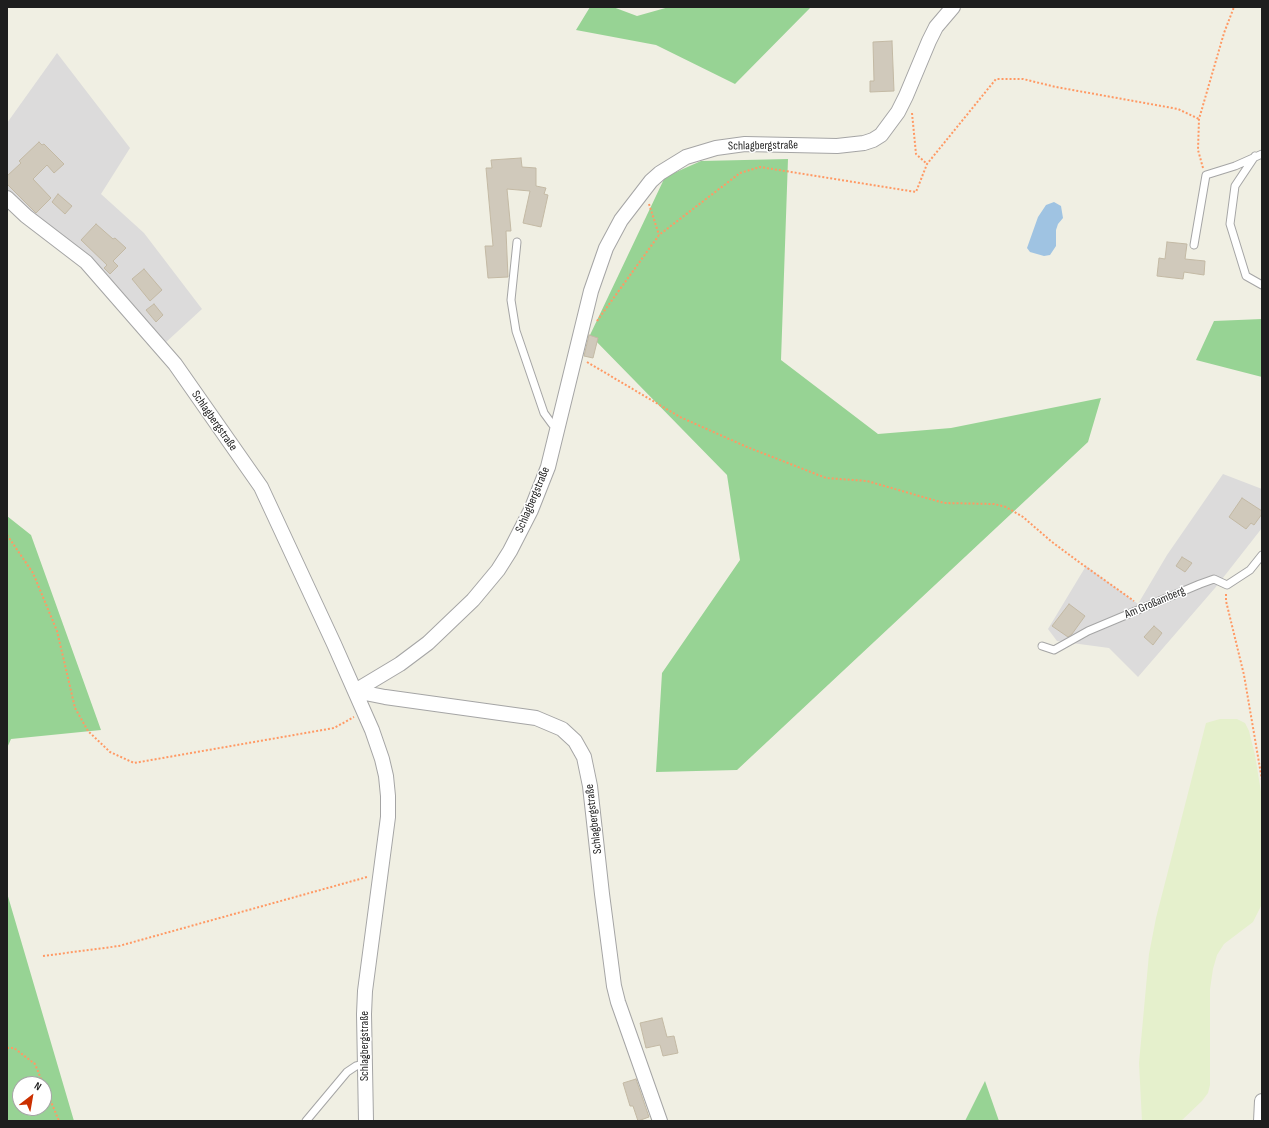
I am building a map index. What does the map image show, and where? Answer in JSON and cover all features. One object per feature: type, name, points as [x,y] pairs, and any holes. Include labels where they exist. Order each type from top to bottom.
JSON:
[{"type":"street","name":"Schlagbergstraße","points":[[355,691],[400,664],[428,643],[473,600],[498,570],[510,551],[531,510],[548,467],[591,291],[606,248],[621,220],[644,189],[660,173],[686,157],[716,148],[745,144],[837,146],[864,143],[873,140],[884,131],[896,116],[936,27],[953,7]]},
{"type":"street","name":"Schlagbergstraße","points":[[7,198],[26,216],[86,262],[179,371],[261,487],[355,691],[377,744],[386,776],[388,817],[364,1014],[366,1121]]},
{"type":"street","name":"Schlagbergstraße","points":[[355,691],[385,697],[536,718],[562,729],[576,741],[584,757],[590,786],[614,986],[618,1002],[660,1121]]},
{"type":"street","points":[[1261,1121],[1262,1101]]},
{"type":"lane","points":[[1194,245],[1206,175],[1235,166],[1259,155]]},
{"type":"lane","points":[[1259,155],[1235,186],[1230,224],[1246,276],[1262,285]]},
{"type":"lane","points":[[516,242],[511,300],[516,331],[544,413],[552,424],[558,428]]},
{"type":"lane","points":[[1227,585],[1250,570],[1262,555]]},
{"type":"lane","name":"Am Großamberg","points":[[1042,646],[1054,650],[1088,631],[1200,584],[1214,580],[1227,585]]},
{"type":"lane","points":[[306,1121],[347,1072],[356,1066],[365,1064]]},
{"type":"path","points":[[1206,175],[1198,150],[1199,119],[1224,33],[1234,7]]},
{"type":"path","points":[[595,324],[659,235],[740,173],[760,167],[916,192],[927,164],[996,79],[1022,79],[1056,87],[1178,109],[1199,119]]},
{"type":"path","points":[[906,96],[912,109],[916,154],[927,164]]},
{"type":"path","points":[[644,189],[659,235]]},
{"type":"path","points":[[577,350],[583,359],[594,367],[680,417],[746,446],[826,478],[867,481],[944,503],[994,504],[1006,507],[1023,517],[1079,562],[1144,608]]},
{"type":"path","points":[[7,535],[33,573],[57,631],[75,708],[88,731],[110,752],[134,763],[334,728],[363,711]]},
{"type":"path","points":[[1227,585],[1226,601],[1244,675],[1262,780]]},
{"type":"path","points":[[43,956],[119,946],[381,873]]},
{"type":"path","points":[[7,1048],[14,1048],[34,1064],[40,1076]]},
{"type":"path","points":[[52,1104],[59,1121]]},
{"type":"shaded area","points":[[57,53],[130,148],[101,194],[144,233],[202,309],[164,344],[38,217],[7,191],[7,123]]},
{"type":"shaded area","points":[[1223,474],[1262,489],[1262,528],[1215,588],[1138,677],[1109,648],[1057,641],[1048,629],[1086,566],[1138,604],[1167,555]]},
{"type":"green space","points":[[590,7],[613,7],[637,16],[669,7],[811,7],[735,84],[656,45],[576,30]]},
{"type":"green space","points":[[788,159],[781,360],[878,434],[951,428],[1101,398],[1088,442],[737,770],[656,772],[662,673],[740,560],[727,475],[590,335],[665,177],[701,161]]},
{"type":"green space","points":[[1262,319],[1262,377],[1196,360],[1214,321]]},
{"type":"green space","points":[[7,516],[31,535],[101,730],[11,739],[7,748]]},
{"type":"green space","points":[[1220,719],[1237,719],[1245,723],[1249,731],[1255,755],[1262,798],[1262,904],[1253,922],[1224,944],[1217,955],[1213,969],[1210,989],[1210,1085],[1208,1093],[1202,1101],[1181,1121],[1142,1121],[1139,1063],[1149,954],[1156,918],[1206,723]]},
{"type":"green space","points":[[7,893],[74,1121],[7,1121]]},
{"type":"green space","points":[[985,1081],[999,1121],[965,1121]]},
{"type":"water","points":[[1054,202],[1061,206],[1063,218],[1058,224],[1056,230],[1056,246],[1050,255],[1044,256],[1030,252],[1027,248],[1038,217],[1046,205]]},
{"type":"building","points":[[892,41],[894,91],[870,92],[870,81],[874,81],[873,42]]},
{"type":"building","points":[[39,142],[42,145],[44,144],[64,164],[54,173],[47,165],[33,179],[51,198],[36,213],[7,184],[7,176],[21,163],[19,161]]},
{"type":"building","points":[[521,158],[522,167],[536,168],[536,186],[546,188],[544,194],[548,195],[541,227],[523,223],[530,191],[507,189],[511,231],[506,231],[508,277],[488,278],[485,246],[493,246],[486,168],[492,168],[491,160]]},
{"type":"building","points":[[58,194],[72,206],[65,214],[52,202]]},
{"type":"building","points":[[96,224],[126,248],[113,261],[118,266],[110,274],[104,268],[107,265],[81,240]]},
{"type":"building","points":[[1167,242],[1187,244],[1185,259],[1205,261],[1204,275],[1184,272],[1183,279],[1157,276],[1159,258],[1165,259]]},
{"type":"building","points":[[144,269],[162,290],[150,301],[132,279]]},
{"type":"building","points":[[154,304],[163,315],[156,322],[146,310]]},
{"type":"building","points":[[589,335],[598,338],[593,358],[584,356]]},
{"type":"building","points":[[1242,498],[1262,511],[1262,514],[1254,525],[1251,523],[1246,529],[1229,517]]},
{"type":"building","points":[[1182,557],[1192,563],[1185,572],[1176,566]]},
{"type":"building","points":[[1069,604],[1085,616],[1072,634],[1068,637],[1052,626]]},
{"type":"building","points":[[1154,626],[1162,633],[1153,645],[1144,637]]},
{"type":"building","points":[[662,1018],[667,1037],[674,1036],[678,1053],[663,1056],[660,1045],[646,1048],[640,1023]]},
{"type":"building","points":[[636,1079],[649,1117],[638,1121],[633,1106],[630,1106],[623,1083]]}]
